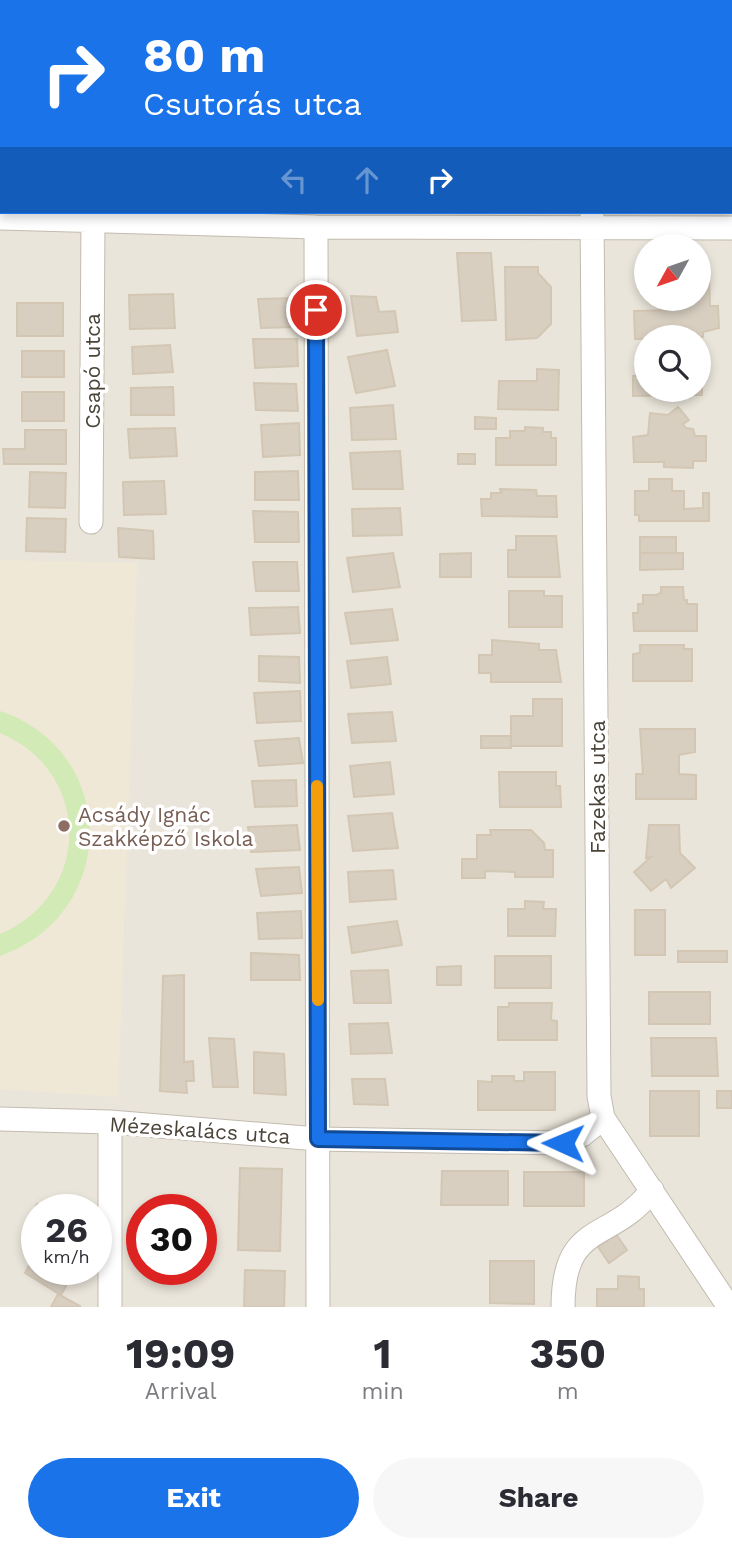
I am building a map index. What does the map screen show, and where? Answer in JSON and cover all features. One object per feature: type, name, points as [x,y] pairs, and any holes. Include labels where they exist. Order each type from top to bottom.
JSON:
[{"type":"street","points":[[0,218],[282,219],[316,227],[592,220],[732,228]]},
{"type":"street","name":"Csapó utca","points":[[92,522],[93,220]]},
{"type":"street","name":"Fazekas utca","points":[[592,220],[599,1068],[603,1118],[729,1307]]},
{"type":"street","points":[[316,227],[318,1307]]},
{"type":"street","name":"Mézeskalács utca","points":[[0,1119],[110,1122],[318,1139],[563,1143],[582,1135],[603,1118]]},
{"type":"street","points":[[110,1122],[110,1307]]},
{"type":"street","points":[[563,1307],[564,1279],[572,1252],[592,1235],[637,1210],[652,1191]]},
{"type":"shaded area","points":[[0,214],[732,214],[732,1307],[0,1307]]},
{"type":"shaded area","name":"Acsády Ignác Szakképző Iskola","points":[[0,560],[137,563],[118,1097],[0,1089]]},
{"type":"green space","points":[[0,711],[39,731],[67,760],[84,795],[90,833],[84,871],[67,906],[39,935],[0,956],[0,934],[30,916],[52,892],[65,864],[69,834],[65,803],[52,775],[30,751],[0,733]]},
{"type":"building","points":[[457,253],[491,253],[496,320],[462,321]]},
{"type":"building","points":[[505,267],[538,267],[538,273],[551,287],[551,324],[537,338],[506,340]]},
{"type":"building","points":[[173,294],[175,328],[130,329],[129,295]]},
{"type":"building","points":[[351,296],[376,297],[379,312],[395,311],[398,332],[357,336]]},
{"type":"building","points":[[296,298],[298,327],[261,328],[258,299]]},
{"type":"building","points":[[17,303],[63,303],[63,336],[17,336]]},
{"type":"building","points":[[711,306],[718,306],[719,328],[711,330],[711,325],[634,325],[634,312],[710,312]]},
{"type":"building","points":[[253,339],[297,339],[298,366],[255,368]]},
{"type":"building","points":[[170,345],[173,372],[133,374],[132,347]]},
{"type":"building","points":[[387,350],[395,386],[356,393],[348,357]]},
{"type":"building","points":[[22,351],[64,351],[64,377],[22,377]]},
{"type":"building","points":[[537,369],[559,370],[558,410],[498,409],[499,381],[537,381]]},
{"type":"building","points":[[254,383],[296,384],[298,411],[256,410]]},
{"type":"building","points":[[173,387],[174,415],[131,415],[131,388]]},
{"type":"building","points":[[22,392],[64,392],[64,421],[22,421]]},
{"type":"building","points":[[393,405],[396,439],[352,440],[350,408]]},
{"type":"building","points":[[678,407],[689,420],[683,424],[686,428],[693,429],[695,436],[706,436],[706,461],[693,461],[693,468],[664,467],[664,462],[634,462],[633,437],[648,435],[650,413],[668,415]]},
{"type":"building","points":[[475,417],[496,418],[496,429],[475,429]]},
{"type":"building","points":[[299,423],[300,455],[263,457],[261,425]]},
{"type":"building","points":[[525,427],[543,428],[543,432],[551,432],[551,438],[556,438],[556,465],[496,465],[496,438],[510,438],[510,431],[525,431]]},
{"type":"building","points":[[175,428],[177,456],[130,458],[128,429]]},
{"type":"building","points":[[25,430],[66,430],[66,464],[4,464],[3,449],[25,449]]},
{"type":"building","points":[[400,451],[403,489],[353,489],[350,453]]},
{"type":"building","points":[[458,454],[475,454],[475,464],[458,464]]},
{"type":"building","points":[[298,471],[299,500],[255,500],[255,472]]},
{"type":"building","points":[[30,472],[66,473],[65,508],[29,507]]},
{"type":"building","points":[[649,479],[672,479],[672,491],[684,491],[684,509],[703,508],[703,493],[709,493],[709,521],[639,521],[639,515],[635,515],[635,491],[649,491]]},
{"type":"building","points":[[164,481],[166,514],[124,515],[123,482]]},
{"type":"building","points":[[500,489],[536,490],[537,496],[556,496],[557,517],[482,516],[481,499],[491,499],[491,493],[501,493]]},
{"type":"building","points":[[400,508],[402,535],[353,536],[352,509]]},
{"type":"building","points":[[253,511],[298,512],[299,542],[255,542]]},
{"type":"building","points":[[27,518],[66,519],[65,552],[26,551]]},
{"type":"building","points":[[118,528],[153,531],[154,559],[119,557]]},
{"type":"building","points":[[516,536],[556,536],[560,577],[508,577],[508,550],[516,550]]},
{"type":"building","points":[[640,537],[676,537],[676,553],[640,553]]},
{"type":"building","points":[[393,553],[400,587],[353,592],[347,558]]},
{"type":"building","points":[[471,553],[471,577],[440,577],[440,554]]},
{"type":"building","points":[[640,553],[683,553],[683,569],[640,570]]},
{"type":"building","points":[[253,562],[297,562],[299,591],[256,591]]},
{"type":"building","points":[[661,587],[683,587],[687,604],[697,604],[697,631],[634,631],[633,613],[638,613],[638,604],[643,604],[643,595],[661,593]]},
{"type":"building","points":[[509,591],[544,591],[544,596],[562,596],[562,627],[509,627]]},
{"type":"building","points":[[298,607],[300,633],[251,635],[249,608]]},
{"type":"building","points":[[392,609],[398,640],[351,644],[345,613]]},
{"type":"building","points":[[492,640],[539,644],[539,650],[556,650],[561,682],[491,682],[491,673],[479,673],[479,655],[492,655]]},
{"type":"building","points":[[640,645],[684,645],[684,649],[692,649],[692,681],[633,681],[633,654],[640,653]]},
{"type":"building","points":[[259,656],[299,657],[300,683],[259,681]]},
{"type":"building","points":[[387,657],[391,684],[351,688],[347,661]]},
{"type":"building","points":[[300,691],[301,721],[257,723],[254,693]]},
{"type":"building","points":[[533,699],[562,699],[562,746],[511,746],[511,716],[533,716]]},
{"type":"building","points":[[392,712],[396,741],[352,743],[348,714]]},
{"type":"building","points":[[640,729],[695,729],[695,752],[679,755],[679,774],[696,775],[696,799],[636,799],[636,774],[643,774]]},
{"type":"building","points":[[481,736],[511,736],[511,748],[481,748]]},
{"type":"building","points":[[299,738],[303,763],[259,766],[255,741]]},
{"type":"building","points":[[390,762],[394,794],[354,797],[350,766]]},
{"type":"building","points":[[499,772],[556,772],[561,807],[500,807]]},
{"type":"building","points":[[296,780],[297,806],[255,807],[252,781]]},
{"type":"building","points":[[392,813],[398,848],[353,851],[348,816]]},
{"type":"building","points":[[297,825],[300,850],[251,852],[248,827]]},
{"type":"building","points":[[649,825],[679,825],[680,853],[695,868],[671,888],[666,879],[651,891],[634,872],[651,857],[646,858]]},
{"type":"building","points":[[490,830],[531,830],[544,843],[545,850],[553,850],[553,877],[515,877],[515,872],[485,871],[485,878],[462,878],[462,859],[477,859],[477,835],[491,835]]},
{"type":"building","points":[[299,867],[302,893],[261,896],[256,869]]},
{"type":"building","points":[[393,870],[396,899],[350,902],[348,872]]},
{"type":"building","points":[[525,901],[544,902],[543,909],[556,909],[555,936],[508,936],[508,909],[525,909]]},
{"type":"building","points":[[635,910],[665,910],[665,955],[635,955]]},
{"type":"building","points":[[301,911],[302,938],[259,939],[257,913]]},
{"type":"building","points":[[397,921],[402,945],[352,953],[348,927]]},
{"type":"building","points":[[678,951],[727,951],[727,962],[678,962]]},
{"type":"building","points":[[251,953],[299,955],[300,980],[251,980]]},
{"type":"building","points":[[495,956],[551,956],[551,988],[495,988]]},
{"type":"building","points":[[461,966],[461,985],[437,985],[437,967]]},
{"type":"building","points":[[388,970],[391,1003],[354,1003],[351,971]]},
{"type":"building","points":[[184,975],[184,1062],[193,1061],[194,1081],[186,1081],[187,1093],[160,1091],[163,976]]},
{"type":"building","points":[[649,992],[710,992],[710,1024],[649,1024]]},
{"type":"building","points":[[509,1003],[552,1003],[551,1020],[557,1021],[557,1040],[498,1040],[498,1007],[509,1007]]},
{"type":"building","points":[[388,1023],[392,1053],[351,1054],[349,1024]]},
{"type":"building","points":[[209,1038],[234,1039],[238,1087],[213,1087]]},
{"type":"building","points":[[651,1038],[716,1038],[718,1076],[652,1076]]},
{"type":"building","points":[[254,1052],[284,1054],[286,1095],[254,1093]]},
{"type":"building","points":[[524,1072],[555,1072],[555,1110],[478,1110],[478,1081],[492,1082],[492,1076],[514,1076],[514,1081],[524,1081]]},
{"type":"building","points":[[352,1079],[385,1079],[388,1105],[354,1104]]},
{"type":"building","points":[[650,1091],[699,1091],[699,1136],[650,1136]]},
{"type":"building","points":[[717,1091],[732,1091],[732,1108],[717,1108]]},
{"type":"building","points":[[240,1168],[282,1169],[280,1251],[238,1250]]},
{"type":"building","points":[[442,1171],[508,1171],[508,1205],[441,1205]]},
{"type":"building","points":[[524,1172],[584,1172],[584,1206],[524,1206]]},
{"type":"building","points":[[616,1234],[627,1250],[609,1263],[598,1247]]},
{"type":"building","points":[[490,1261],[534,1261],[534,1304],[490,1303]]},
{"type":"building","points":[[245,1270],[285,1271],[284,1307],[244,1307]]},
{"type":"building","points":[[618,1276],[639,1277],[639,1289],[644,1289],[644,1307],[597,1307],[597,1289],[618,1289]]},
{"type":"building","points":[[45,1285],[66,1285],[61,1295]]},
{"type":"building","points":[[58,1294],[80,1306],[80,1307],[51,1307]]},
{"type":"slow traffic","points":[[317,786],[318,1000]]},
{"type":"place","name":"Acsády Ignác Szakképző Iskola","points":[[64,826]]},
{"type":"route","points":[[316,310],[318,1139],[563,1143]]}]
